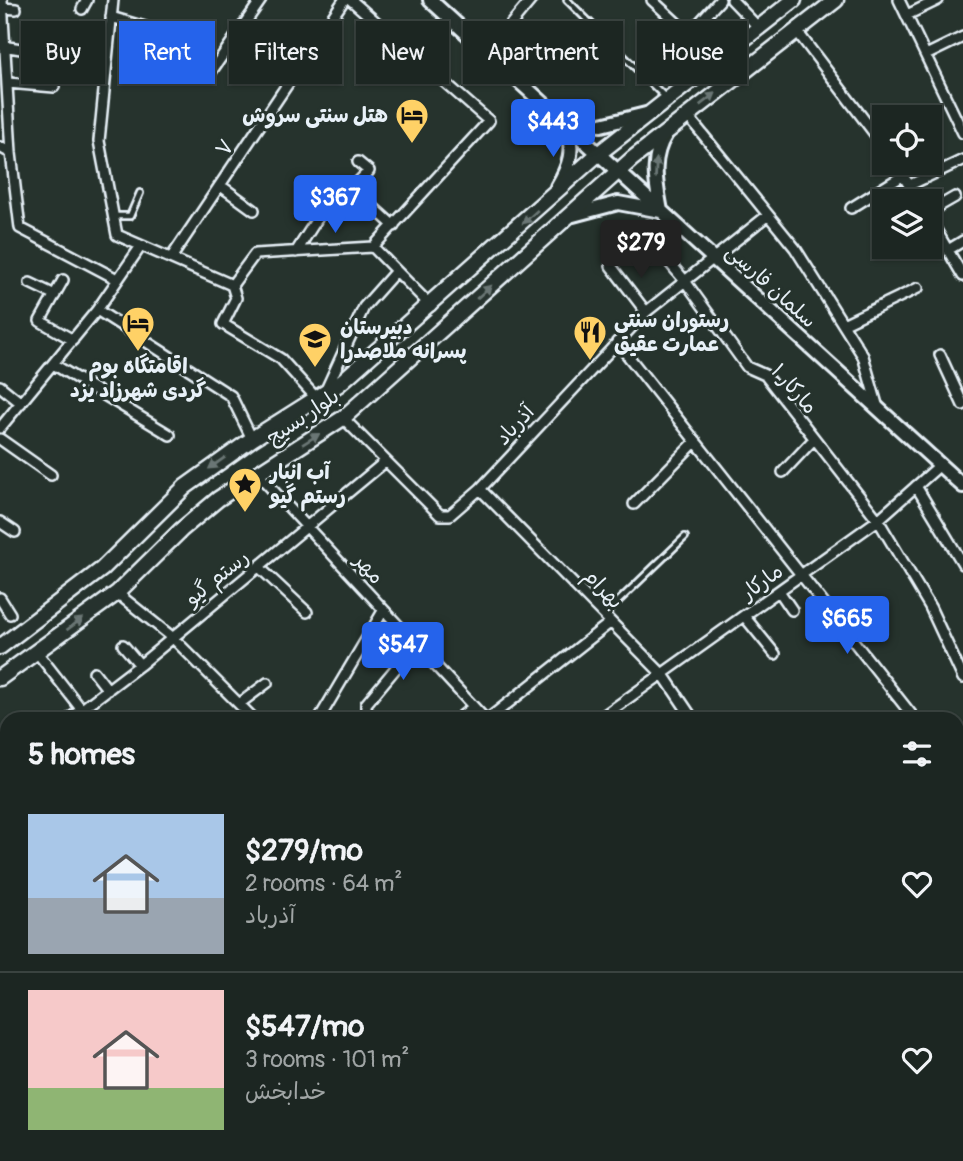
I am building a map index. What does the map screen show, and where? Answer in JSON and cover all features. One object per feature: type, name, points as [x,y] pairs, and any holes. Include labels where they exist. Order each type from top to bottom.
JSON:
[{"type":"main road","name":"سلمان فارسی","points":[[430,0],[463,31]]},
{"type":"main road","name":"بلوار بسیج","points":[[747,38],[794,0]]},
{"type":"main road","name":"بلوار بسیج","points":[[0,678],[117,593],[181,530],[257,473],[343,418],[617,172],[796,30],[820,5],[836,0]]},
{"type":"main road","name":"سلمان فارسی","points":[[520,84],[963,486]]},
{"type":"main road","name":"بلوار بسیج","points":[[0,647],[102,569],[185,487],[252,439],[321,399],[427,309],[598,154],[689,84]]},
{"type":"main road","points":[[561,120],[601,125],[650,113]]},
{"type":"main road","points":[[551,198],[567,170],[572,150],[570,137],[561,120]]},
{"type":"main road","points":[[566,218],[584,210],[618,203],[661,211],[654,168],[658,146],[670,128]]},
{"type":"main road","points":[[427,309],[419,324],[425,334],[438,334]]},
{"type":"main road","points":[[391,340],[402,339],[410,347],[410,358]]},
{"type":"street","points":[[113,0],[99,141],[117,235],[232,285],[236,298],[223,324],[281,359],[321,399],[364,307],[397,271]]},
{"type":"street","points":[[111,17],[145,27],[211,72],[261,0]]},
{"type":"street","name":"۷","points":[[171,258],[344,0]]},
{"type":"street","points":[[232,285],[255,254],[373,247],[489,121],[351,0]]},
{"type":"street","points":[[514,21],[531,0]]},
{"type":"street","points":[[652,0],[675,21]]},
{"type":"street","points":[[701,21],[720,0]]},
{"type":"street","points":[[732,0],[760,28]]},
{"type":"street","points":[[899,0],[959,114],[963,133]]},
{"type":"street","points":[[907,15],[938,0]]},
{"type":"street","points":[[16,9],[2,4],[2,46],[8,83],[5,107],[20,229],[117,279]]},
{"type":"street","points":[[796,30],[872,129]]},
{"type":"street","points":[[926,55],[963,37]]},
{"type":"street","points":[[2,46],[21,49]]},
{"type":"street","points":[[8,83],[21,84]]},
{"type":"street","points":[[23,84],[54,84]]},
{"type":"street","points":[[687,115],[794,248],[863,356],[878,410]]},
{"type":"street","points":[[0,147],[12,153]]},
{"type":"street","points":[[910,185],[963,160]]},
{"type":"street","points":[[358,162],[369,172],[352,188],[394,226]]},
{"type":"street","points":[[850,208],[904,175],[912,189]]},
{"type":"street","points":[[221,186],[254,210]]},
{"type":"street","points":[[942,204],[955,197]]},
{"type":"street","name":"آذرباد","points":[[343,418],[445,517],[480,488],[646,312],[768,215]]},
{"type":"street","points":[[296,252],[317,219]]},
{"type":"street","name":"مارکار ۱","points":[[648,226],[653,243],[685,281],[747,367],[765,375],[878,520],[930,607],[963,678]]},
{"type":"street","points":[[942,240],[963,276]]},
{"type":"street","points":[[948,250],[963,242]]},
{"type":"street","points":[[0,428],[97,310],[141,246]]},
{"type":"street","points":[[373,247],[397,271],[427,309]]},
{"type":"street","points":[[611,266],[646,312]]},
{"type":"street","points":[[63,280],[40,320],[73,340]]},
{"type":"street","points":[[30,283],[55,295]]},
{"type":"street","points":[[843,324],[918,288]]},
{"type":"street","points":[[97,310],[231,397],[252,439]]},
{"type":"street","points":[[617,342],[910,712]]},
{"type":"street","points":[[940,355],[963,405]]},
{"type":"street","points":[[53,364],[170,435]]},
{"type":"street","points":[[0,386],[21,403]]},
{"type":"street","points":[[0,439],[51,475]]},
{"type":"street","points":[[783,472],[814,439]]},
{"type":"street","points":[[634,504],[696,441]]},
{"type":"street","name":"رستم گیو","points":[[79,712],[140,665],[386,461]]},
{"type":"street","name":"مارکار","points":[[610,712],[664,676],[878,520],[940,465]]},
{"type":"street","name":"مهر","points":[[257,473],[479,712]]},
{"type":"street","points":[[916,486],[963,564]]},
{"type":"street","name":"بهرام","points":[[480,488],[664,676],[686,712]]},
{"type":"street","points":[[0,522],[15,532]]},
{"type":"street","points":[[259,567],[307,612]]},
{"type":"street","points":[[779,592],[792,610]]},
{"type":"street","points":[[117,593],[172,637],[247,712]]},
{"type":"street","points":[[0,598],[10,614]]},
{"type":"street","points":[[323,712],[383,611]]},
{"type":"street","points":[[744,616],[775,654]]},
{"type":"street","points":[[495,712],[608,618]]},
{"type":"street","points":[[123,645],[140,665]]},
{"type":"street","points":[[368,712],[366,704],[415,645]]},
{"type":"street","points":[[36,651],[82,710]]},
{"type":"street","points":[[94,672],[108,690]]},
{"type":"street","points":[[239,704],[267,682]]},
{"type":"street","points":[[467,712],[473,707]]},
{"type":"lane","points":[[567,0],[669,100]]},
{"type":"lane","points":[[113,216],[130,216],[140,193]]},
{"type":"lane","points":[[608,618],[685,537]]},
{"type":"place","name":"هتل سنتی سروش","points":[[412,145]]},
{"type":"place","name":"اقامتگاه بوم گردی شهرزاد یزد","points":[[138,353]]},
{"type":"place","name":"رستوران سنتی عمارت عقیق","points":[[590,362]]},
{"type":"place","name":"دبیرستان پسرانه ملاصدرا","points":[[315,369]]},
{"type":"place","name":"آب انبار رستم گیو","points":[[245,514]]}]
